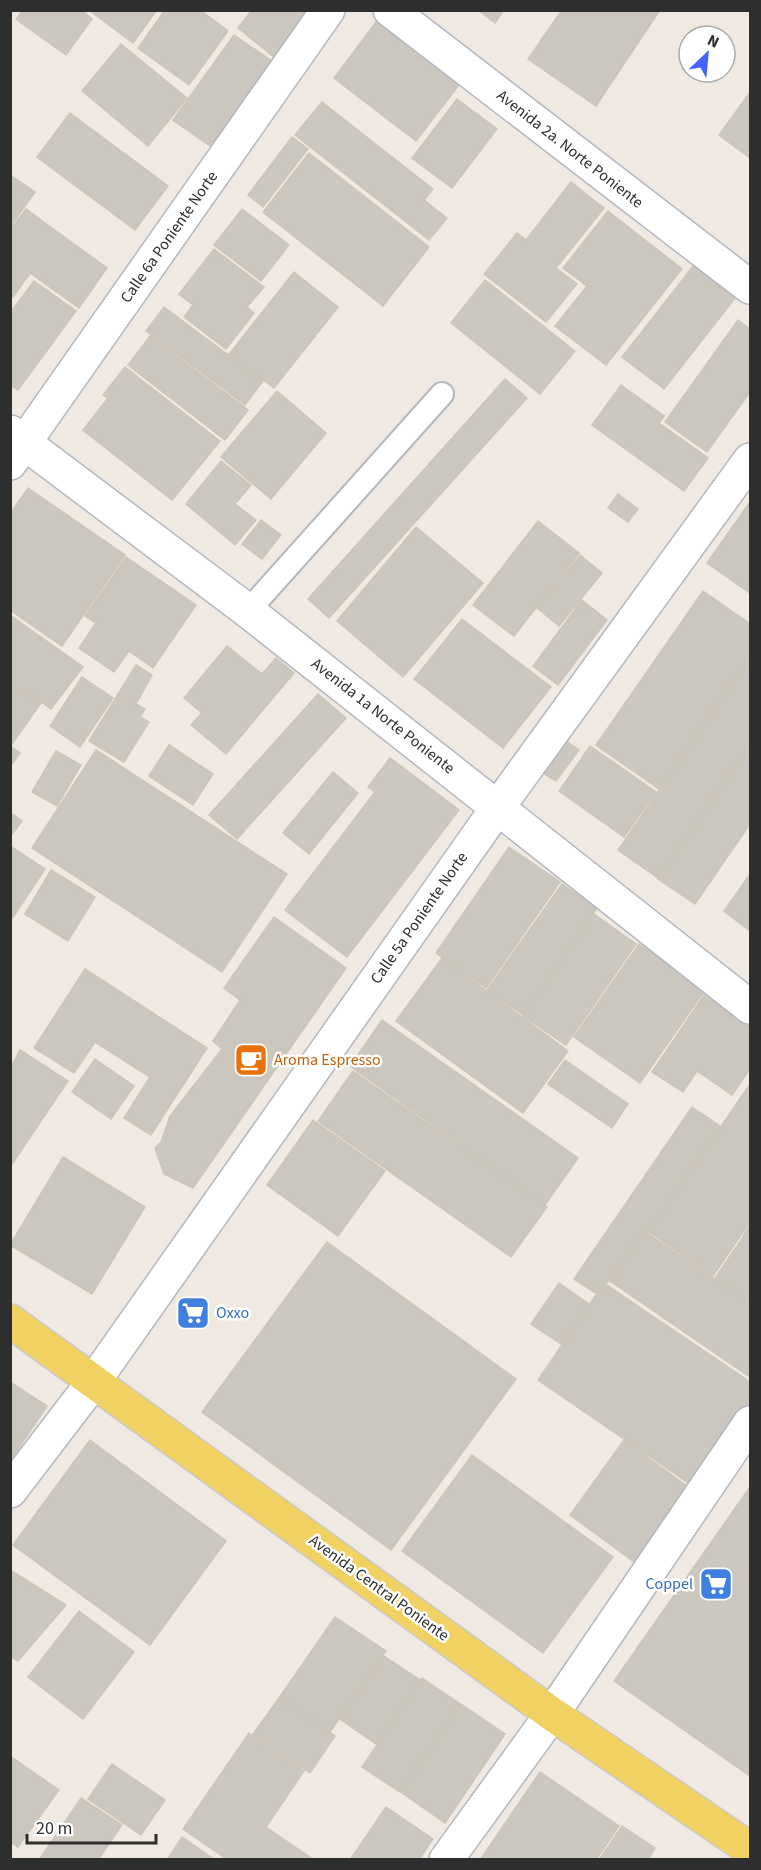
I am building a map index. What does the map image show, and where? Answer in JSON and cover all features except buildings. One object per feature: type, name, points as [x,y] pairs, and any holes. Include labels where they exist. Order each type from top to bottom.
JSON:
[{"type":"main road","name":"Avenida Central Poniente","points":[[10,1321],[552,1714],[750,1849]]},
{"type":"street","name":"Calle 6a Poniente Norte","points":[[15,446],[328,10]]},
{"type":"street","name":"Avenida 2a. Norte Poniente","points":[[390,10],[750,287]]},
{"type":"street","name":"Avenida 1a Norte Poniente","points":[[15,446],[248,611],[750,1007]]},
{"type":"street","name":"Calle 5a Poniente Norte","points":[[10,1491],[94,1381],[498,807],[750,460]]},
{"type":"street","points":[[446,1860],[552,1714],[750,1423]]},
{"type":"lane","points":[[248,611],[442,394]]},
{"type":"place","name":"Aroma Espresso","points":[[251,1060]]},
{"type":"place","name":"Oxxo","points":[[193,1313]]},
{"type":"place","name":"Coppel","points":[[716,1584]]}]
